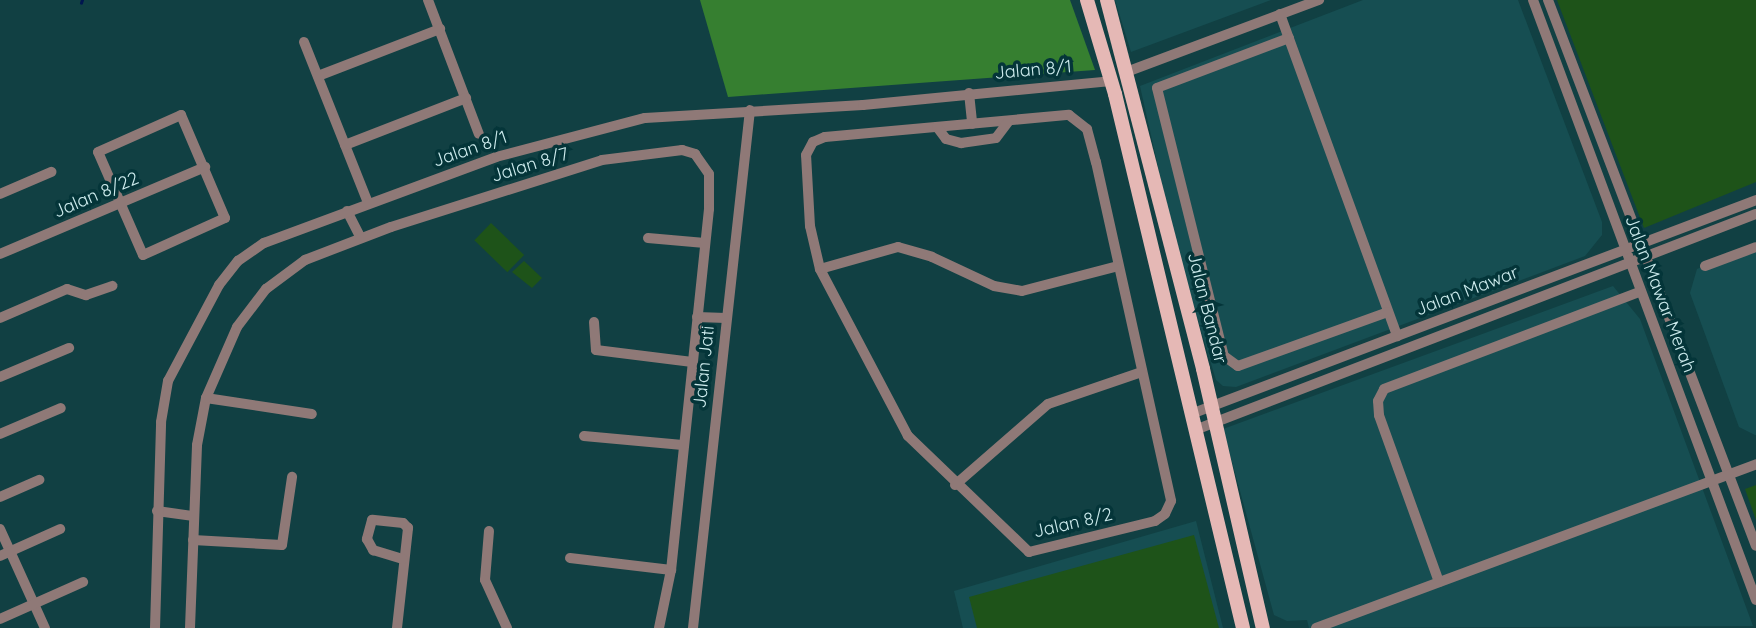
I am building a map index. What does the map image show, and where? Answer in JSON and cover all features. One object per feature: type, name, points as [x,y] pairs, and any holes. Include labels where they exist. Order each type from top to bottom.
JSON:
[{"type":"main road","points":[[1087,0],[1111,81],[1243,628]]},
{"type":"main road","name":"Jalan Bandar","points":[[1107,0],[1129,71],[1263,628]]},
{"type":"street","points":[[428,0],[479,134]]},
{"type":"street","points":[[1129,71],[1318,0]]},
{"type":"street","name":"Jalan Mawar Merah","points":[[1533,0],[1756,600]]},
{"type":"street","name":"Jalan Mawar Merah","points":[[1548,0],[1756,545]]},
{"type":"street","points":[[1280,14],[1397,336]]},
{"type":"street","points":[[318,76],[440,29]]},
{"type":"street","points":[[1289,38],[1157,88],[1224,356],[1238,366],[1388,312]]},
{"type":"street","points":[[304,42],[368,203]]},
{"type":"street","name":"Jalan 8/1","points":[[155,628],[157,511],[164,398],[177,360],[219,285],[238,261],[264,243],[496,157],[611,124],[750,110],[863,105],[1111,81]]},
{"type":"street","points":[[969,93],[972,124]]},
{"type":"street","points":[[345,145],[466,98]]},
{"type":"street","name":"Jalan Jati","points":[[693,628],[750,110]]},
{"type":"street","points":[[181,115],[205,167],[225,216],[223,222],[143,255],[98,152],[181,115]]},
{"type":"street","name":"Jalan 8/2","points":[[1069,115],[1084,124],[1171,496],[1169,510],[1158,520],[1030,552],[956,485],[908,436],[820,269],[808,204],[806,155],[810,146],[825,137],[972,124],[1069,115]]},
{"type":"street","points":[[937,127],[946,139],[961,144],[996,138],[1009,121]]},
{"type":"street","name":"Jalan 8/7","points":[[190,628],[197,445],[206,398],[237,327],[267,289],[305,260],[360,237],[602,160],[682,150],[695,154],[710,177],[671,570],[659,628]]},
{"type":"street","name":"Jalan 8/22","points":[[0,254],[205,167]]},
{"type":"street","points":[[0,194],[51,172]]},
{"type":"street","name":"Jalan Mawar","points":[[1195,430],[1629,262],[1642,250],[1756,200]]},
{"type":"street","points":[[348,211],[360,237]]},
{"type":"street","name":"Jalan Mawar","points":[[1191,414],[1624,250],[1642,250],[1756,214]]},
{"type":"street","points":[[648,239],[705,243]]},
{"type":"street","points":[[820,269],[898,247],[932,257],[994,286],[1022,291],[1118,267]]},
{"type":"street","points":[[1705,266],[1756,247]]},
{"type":"street","points":[[0,318],[67,289],[86,295],[112,286]]},
{"type":"street","points":[[1439,582],[1379,415],[1378,401],[1384,389],[1640,292]]},
{"type":"street","points":[[697,317],[726,318]]},
{"type":"street","points":[[594,322],[596,350],[692,362]]},
{"type":"street","points":[[0,377],[69,348]]},
{"type":"street","points":[[956,485],[1048,404],[1142,372]]},
{"type":"street","points":[[206,398],[312,414]]},
{"type":"street","points":[[0,435],[61,408]]},
{"type":"street","points":[[584,436],[683,445]]},
{"type":"street","points":[[1316,628],[1756,464]]},
{"type":"street","points":[[193,540],[282,545],[292,477]]},
{"type":"street","points":[[0,497],[39,480]]},
{"type":"street","points":[[157,511],[194,516]]},
{"type":"street","points":[[397,628],[404,559],[407,525],[372,520],[367,539],[373,550],[404,559]]},
{"type":"street","points":[[5,554],[60,529]]},
{"type":"street","points":[[0,530],[5,554],[45,628]]},
{"type":"street","points":[[489,531],[485,580],[507,628]]},
{"type":"street","points":[[570,558],[671,570]]},
{"type":"street","points":[[0,619],[83,582]]},
{"type":"shaded area","points":[[1115,0],[1271,0],[1131,52]]},
{"type":"shaded area","points":[[1363,0],[1518,0],[1602,222],[1602,235],[1585,256],[1236,387],[1223,386],[1216,380],[1176,247],[1140,86]]},
{"type":"shaded area","points":[[1756,244],[1755,435],[1739,427],[1690,293],[1697,269]]},
{"type":"shaded area","points":[[1613,286],[1640,319],[1753,626],[1309,628],[1307,620],[1287,621],[1274,615],[1223,429]]},
{"type":"shaded area","points":[[1196,521],[1223,628],[963,628],[954,591]]},
{"type":"green space","points":[[700,0],[1070,0],[1095,70],[728,97]]},
{"type":"green space","points":[[1557,0],[1756,0],[1756,182],[1644,228]]},
{"type":"green space","points":[[491,223],[524,255],[507,272],[474,240]]},
{"type":"green space","points":[[524,261],[542,278],[532,288],[512,272]]},
{"type":"green space","points":[[1756,485],[1756,520],[1745,489]]},
{"type":"green space","points":[[1194,535],[1219,628],[977,628],[969,597]]}]
